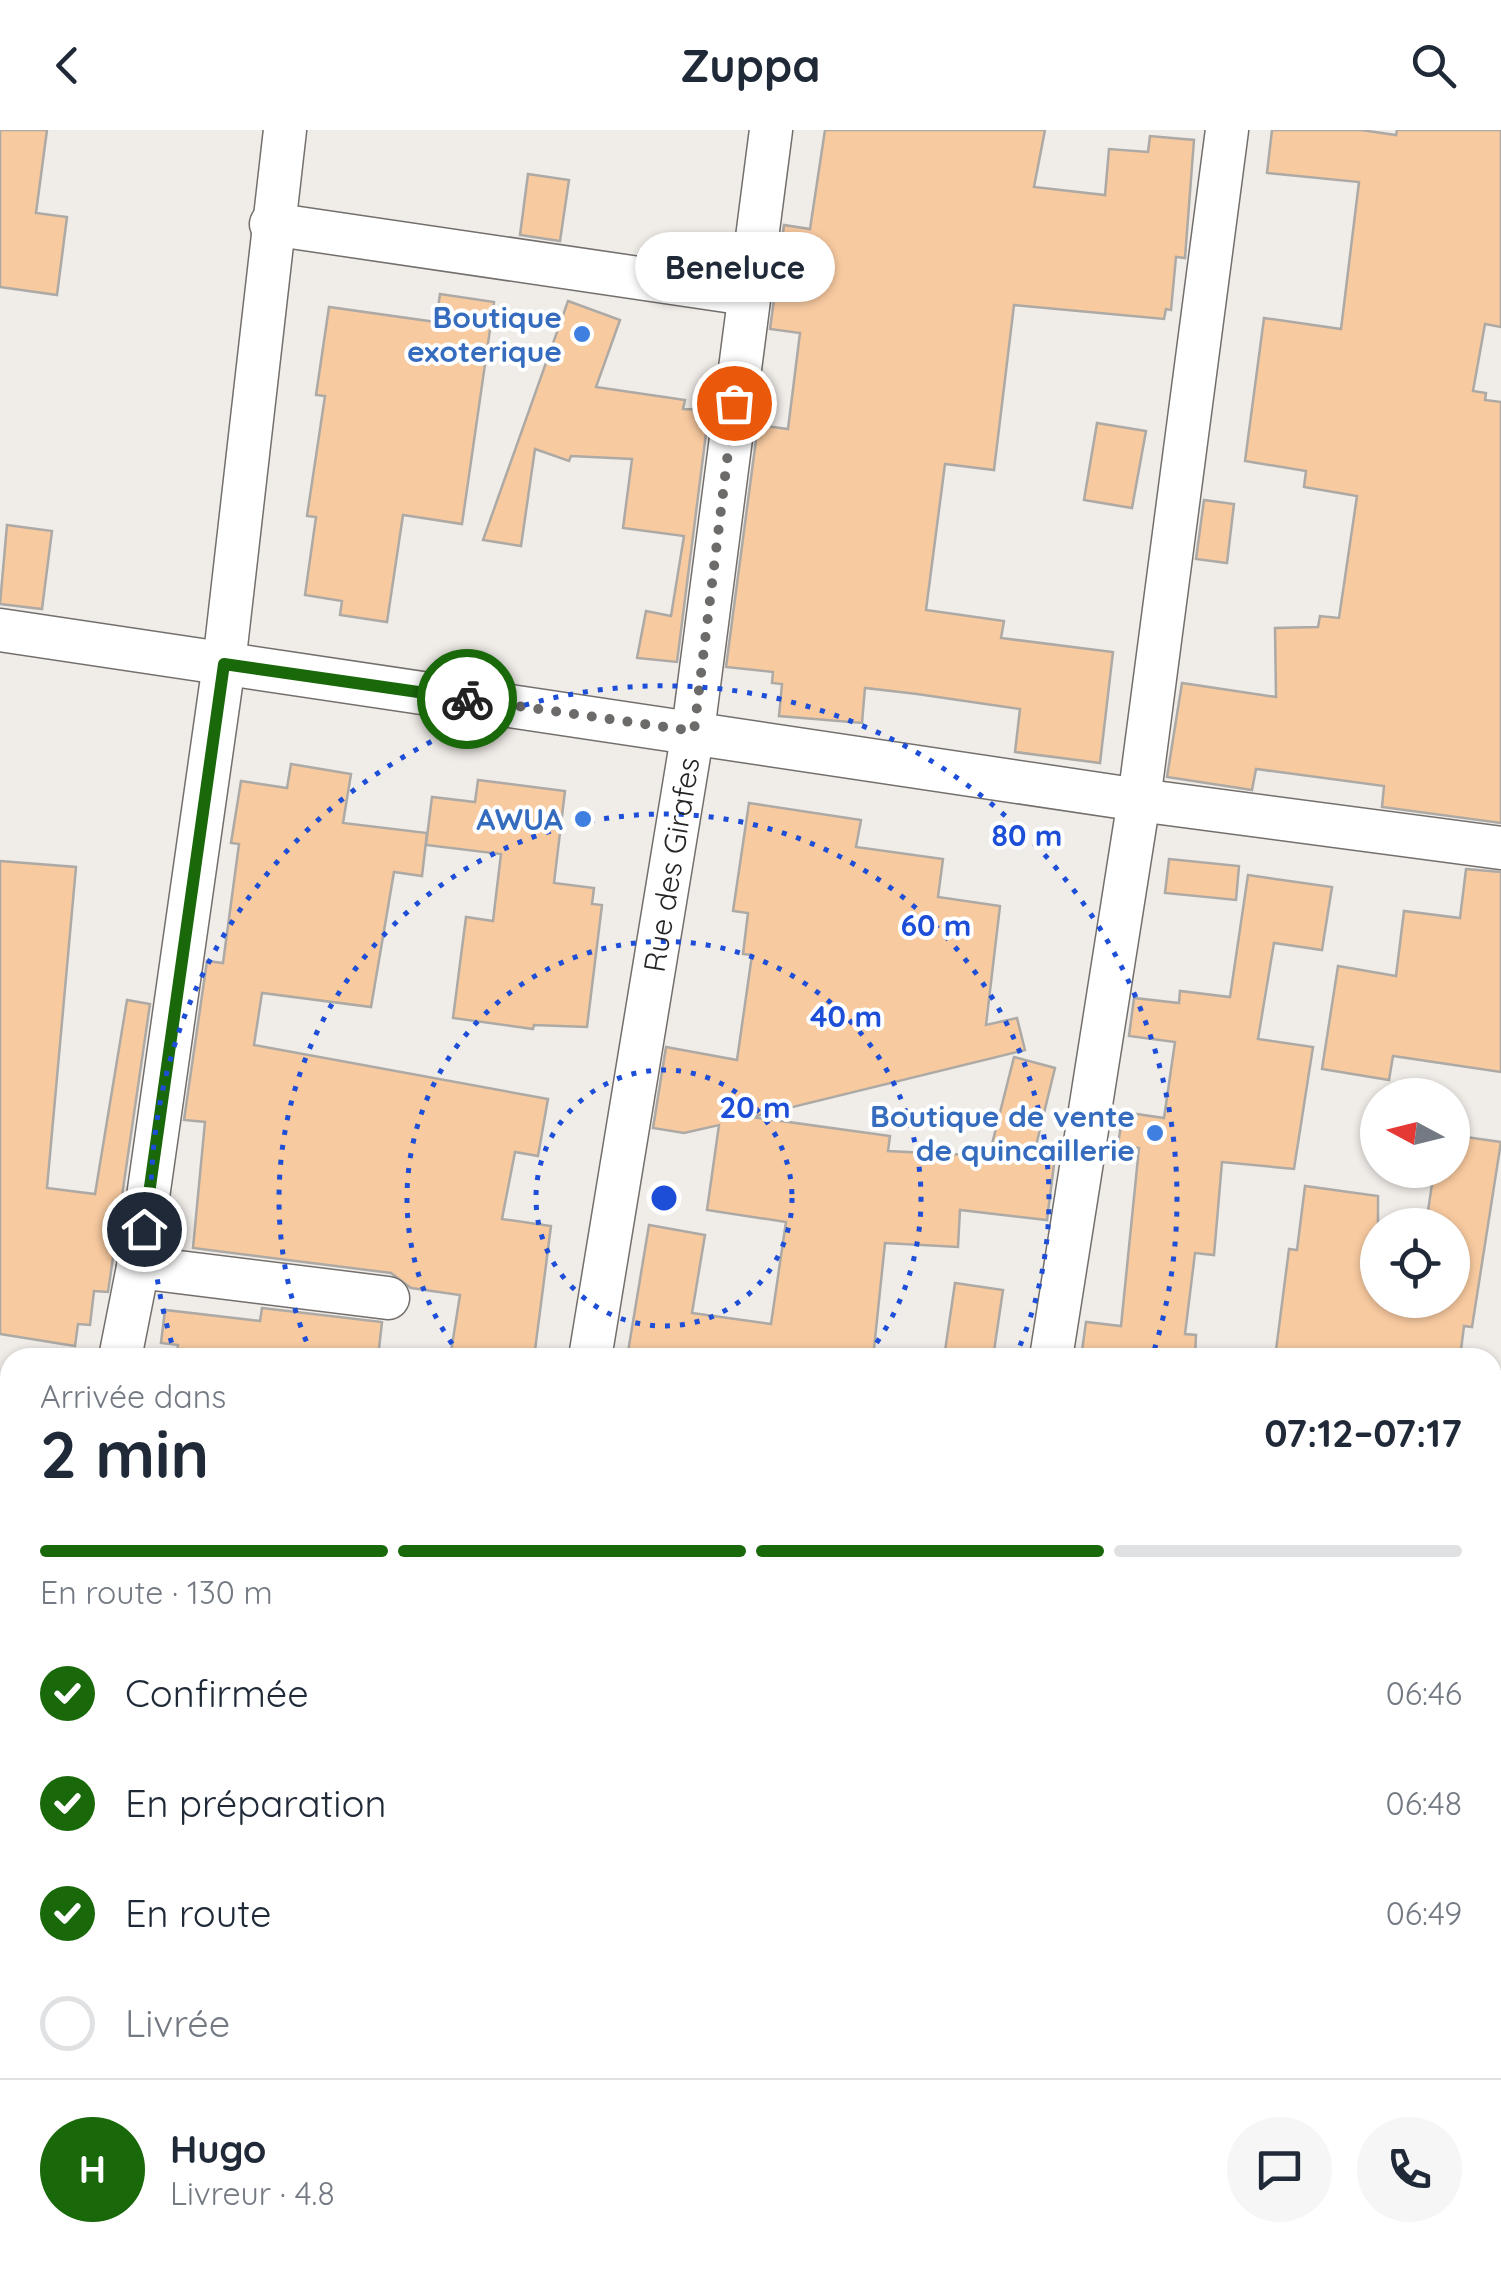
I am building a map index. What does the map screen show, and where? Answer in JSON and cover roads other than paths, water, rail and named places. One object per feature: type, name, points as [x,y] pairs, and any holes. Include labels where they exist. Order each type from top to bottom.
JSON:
[{"type":"street","points":[[122,1348],[138,1267],[224,664],[271,224],[285,130]]},
{"type":"street","name":"Rue des Girafes","points":[[592,1348],[694,731],[771,130]]},
{"type":"street","points":[[1053,1348],[1139,800],[1227,130]]},
{"type":"street","points":[[271,224],[747,294]]},
{"type":"street","points":[[0,630],[1139,800],[1501,848]]},
{"type":"street","points":[[138,1267],[388,1298]]},
{"type":"place","name":"Boutique exoterique","points":[[582,334]]},
{"type":"place","name":"Beneluce","points":[[734,403]]},
{"type":"place","name":"AWUA","points":[[583,819]]},
{"type":"place","name":"Boutique de vente de quincaillerie","points":[[1155,1133]]}]
